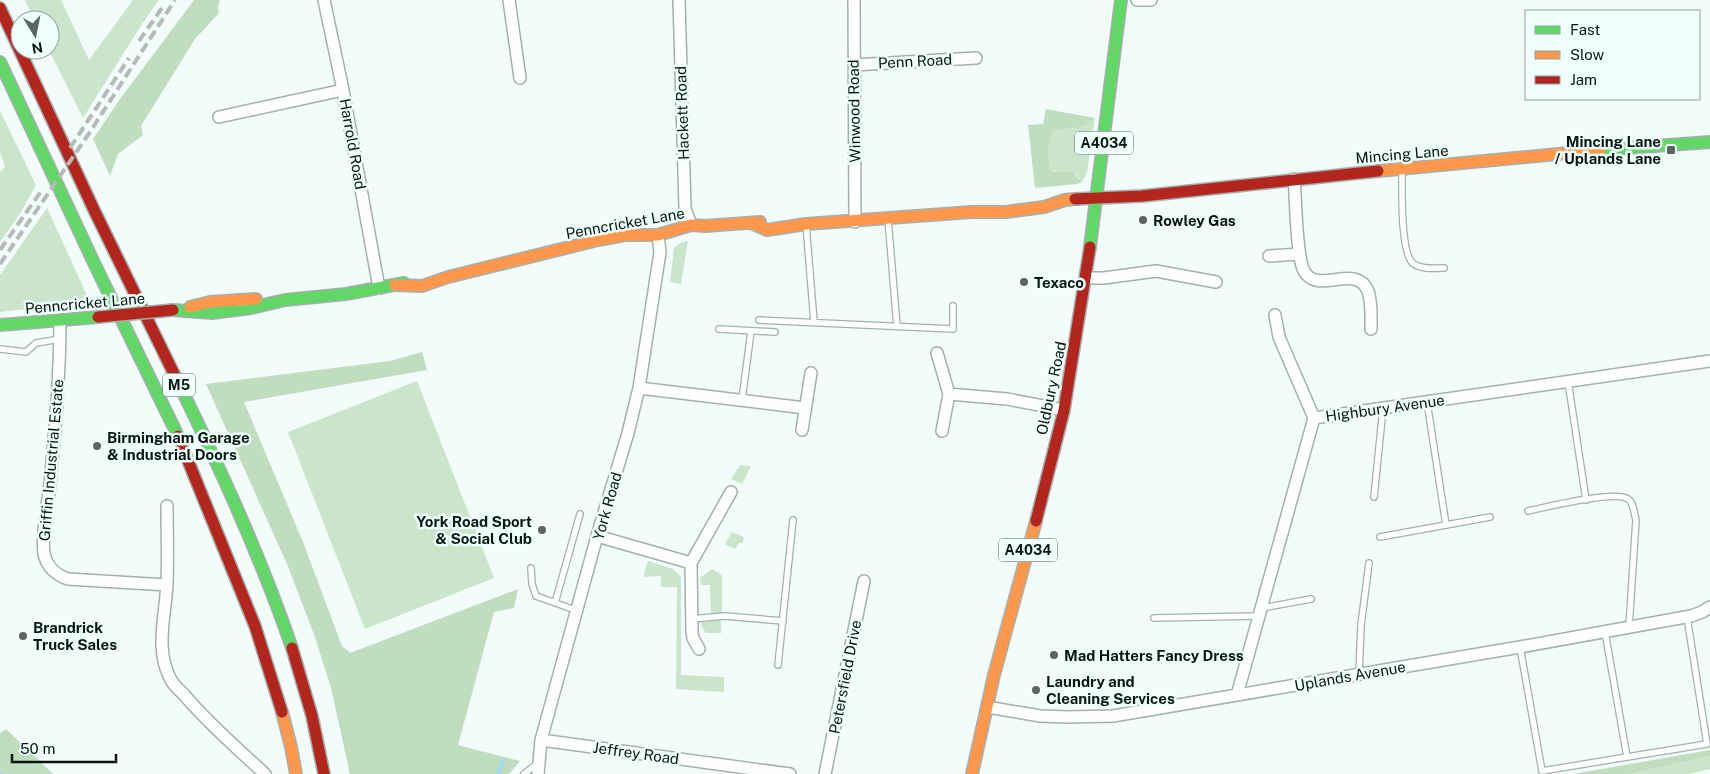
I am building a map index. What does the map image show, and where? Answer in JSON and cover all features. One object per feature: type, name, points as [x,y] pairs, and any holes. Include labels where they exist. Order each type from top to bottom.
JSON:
[{"type":"main road","name":"Oldbury Road","points":[[972,774],[986,707],[1064,410],[1086,278],[1122,0]]},
{"type":"main road","name":"M5","points":[[0,8],[108,238],[221,471],[274,594],[296,660],[318,740],[324,774]]},
{"type":"main road","name":"M5","points":[[0,62],[91,256],[175,428],[255,626],[271,674],[296,774]]},
{"type":"main road","name":"Mincing Lane","points":[[1096,199],[1193,191],[1402,168],[1710,142]]},
{"type":"main road","name":"Penncricket Lane","points":[[0,324],[60,321],[173,310],[212,313],[251,308],[285,300],[346,294],[395,285],[422,286],[448,277],[598,240],[625,235],[658,235],[691,226],[751,224],[774,219],[806,224],[855,222],[972,212],[1016,201],[1056,198],[1065,200],[1096,199]]},
{"type":"street","name":"Harrold Road","points":[[324,0],[380,288]]},
{"type":"street","points":[[509,0],[520,78]]},
{"type":"street","name":"Hackett Road","points":[[679,0],[685,208],[691,226]]},
{"type":"street","name":"Winwood Road","points":[[854,0],[855,222]]},
{"type":"street","points":[[1137,0],[1151,0]]},
{"type":"street","name":"Penn Road","points":[[854,65],[976,58]]},
{"type":"street","points":[[219,117],[343,90]]},
{"type":"street","points":[[1294,179],[1299,254],[1303,270],[1308,276],[1317,281],[1354,278],[1362,282],[1368,291],[1371,329]]},
{"type":"street","name":"York Road","points":[[539,768],[541,740],[639,388],[660,252],[658,235]]},
{"type":"street","points":[[1269,256],[1299,254]]},
{"type":"street","points":[[1086,278],[1104,278],[1156,272],[1216,282]]},
{"type":"street","points":[[1276,315],[1279,337],[1314,418]]},
{"type":"street","name":"Griffin Industrial Estate","points":[[60,321],[54,436],[44,536],[44,552],[47,562],[60,577],[68,579],[167,585]]},
{"type":"street","points":[[937,353],[949,394],[942,431]]},
{"type":"street","name":"Highbury Avenue","points":[[1237,695],[1314,418],[1710,361]]},
{"type":"street","points":[[802,430],[810,373]]},
{"type":"street","points":[[639,388],[805,408]]},
{"type":"street","points":[[949,394],[1007,399],[1064,410]]},
{"type":"street","points":[[700,649],[693,638],[691,619],[691,563],[731,492]]},
{"type":"street","points":[[167,506],[167,585],[162,646],[163,659],[172,682],[200,713],[265,774]]},
{"type":"street","points":[[598,536],[691,563]]},
{"type":"street","name":"Petersfield Drive","points":[[825,774],[864,581]]},
{"type":"street","name":"Uplands Avenue","points":[[986,707],[1040,716],[1113,716],[1605,632],[1687,617],[1710,608]]},
{"type":"street","name":"Jeffrey Road","points":[[541,740],[790,774]]},
{"type":"lane","points":[[1402,168],[1403,225],[1408,256],[1412,264],[1422,268],[1444,268]]},
{"type":"lane","points":[[888,219],[897,326]]},
{"type":"lane","points":[[806,224],[814,322]]},
{"type":"lane","points":[[759,320],[954,329],[952,306]]},
{"type":"lane","points":[[719,329],[775,332]]},
{"type":"lane","points":[[742,400],[752,331]]},
{"type":"lane","points":[[0,348],[26,352],[36,344],[60,338]]},
{"type":"lane","points":[[1568,381],[1586,500]]},
{"type":"lane","points":[[1427,402],[1446,525]]},
{"type":"lane","points":[[1374,497],[1383,408]]},
{"type":"lane","points":[[1528,511],[1620,495],[1629,500],[1636,520],[1629,627]]},
{"type":"lane","points":[[555,603],[580,514]]},
{"type":"lane","points":[[1380,536],[1490,517]]},
{"type":"lane","points":[[778,665],[793,520]]},
{"type":"lane","points":[[1359,674],[1361,625],[1369,563]]},
{"type":"lane","points":[[531,568],[532,584],[536,596],[578,611]]},
{"type":"lane","points":[[1154,618],[1260,612],[1311,599]]},
{"type":"lane","points":[[691,619],[725,616],[783,621]]},
{"type":"lane","points":[[1520,647],[1542,770],[1707,744],[1687,617]]},
{"type":"lane","points":[[1605,632],[1627,757]]},
{"type":"lane","points":[[524,774],[539,768]]},
{"type":"green space","points":[[25,0],[61,0],[89,60],[133,0],[159,0],[83,118],[54,60],[60,60],[60,10],[30,10]]},
{"type":"green space","points":[[194,0],[220,0],[218,6],[219,13],[195,39],[141,126],[143,135],[118,154],[110,176],[93,139],[120,99]]},
{"type":"green space","points":[[1046,109],[1095,118],[1081,127],[1056,130],[1051,138],[1050,169],[1054,172],[1073,172],[1082,182],[1035,188],[1028,125],[1043,124]]},
{"type":"green space","points":[[0,111],[36,185],[20,214],[0,242],[0,172],[5,167],[0,152]]},
{"type":"green space","points":[[1095,118],[1087,172],[1082,182],[1077,175],[1056,172],[1050,169],[1050,144],[1056,130],[1082,126]]},
{"type":"green space","points":[[47,208],[91,304],[0,312],[0,275]]},
{"type":"green space","points":[[688,241],[681,284],[670,282],[674,248],[682,242]]},
{"type":"green space","points":[[422,352],[427,370],[244,402],[303,542],[342,646],[350,653],[518,589],[514,608],[494,612],[458,745],[520,761],[509,774],[350,774],[331,688],[315,637],[287,564],[206,384],[390,361]]},
{"type":"green space","points":[[417,381],[494,578],[365,629],[288,432]]},
{"type":"green space","points":[[740,465],[751,466],[742,484],[731,479]]},
{"type":"green space","points":[[732,532],[744,537],[743,543],[740,542],[735,549],[725,544]]},
{"type":"green space","points":[[648,561],[673,569],[681,577],[681,675],[724,677],[724,692],[676,689],[677,587],[661,587],[661,576],[643,577]]},
{"type":"green space","points":[[712,569],[722,575],[722,614],[711,616],[710,585],[701,585],[700,578]]},
{"type":"green space","points":[[721,619],[721,633],[706,633],[701,626],[701,620]]},
{"type":"green space","points":[[6,729],[53,774],[0,774],[0,733]]},
{"type":"green space","points":[[1710,750],[1710,756],[1630,774],[1573,774]]},
{"type":"green space","points":[[1710,756],[1710,769],[1690,774],[1630,774]]},
{"type":"waterway","points":[[498,774],[503,761]]},
{"type":"railway","points":[[0,264],[90,132],[175,0]]},
{"type":"railway","points":[[139,41],[162,8]]},
{"type":"railway","points":[[70,148],[129,58]]},
{"type":"railway","points":[[0,250],[42,190]]},
{"type":"traffic: fast","points":[[1090,247],[1121,0]]},
{"type":"traffic: fast","points":[[0,62],[178,436]]},
{"type":"traffic: fast","points":[[1600,150],[1710,142]]},
{"type":"traffic: fast","points":[[173,310],[212,313],[251,308],[285,300],[346,294],[404,283]]},
{"type":"traffic: fast","points":[[0,325],[98,317]]},
{"type":"traffic: fast","points":[[176,378],[238,511],[280,613],[292,648]]},
{"type":"traffic: slow","points":[[1378,171],[1600,150]]},
{"type":"traffic: slow","points":[[751,223],[767,230],[806,224],[972,212],[1006,212],[1044,207],[1065,200],[1075,199]]},
{"type":"traffic: slow","points":[[395,285],[422,286],[448,277],[625,235],[658,235],[691,225],[705,226],[760,222]]},
{"type":"traffic: slow","points":[[190,307],[210,302],[256,299]]},
{"type":"traffic: slow","points":[[972,774],[994,675],[1036,521]]},
{"type":"traffic: slow","points":[[282,712],[296,774]]},
{"type":"traffic: jam","points":[[0,8],[95,212],[176,378]]},
{"type":"traffic: jam","points":[[1075,199],[1142,196],[1378,171]]},
{"type":"traffic: jam","points":[[1036,521],[1064,410],[1090,247]]},
{"type":"traffic: jam","points":[[98,317],[173,310]]},
{"type":"traffic: jam","points":[[178,436],[255,626],[282,712]]},
{"type":"traffic: jam","points":[[292,648],[312,716],[324,774]]},
{"type":"place","name":"Mincing Lane / Uplands Lane","points":[[1671,150]]},
{"type":"place","name":"Rowley Gas","points":[[1143,220]]},
{"type":"place","name":"Texaco","points":[[1024,282]]},
{"type":"place","name":"Birmingham Garage & Industrial Doors","points":[[97,446]]},
{"type":"place","name":"York Road Sport & Social Club","points":[[542,530]]},
{"type":"place","name":"Brandrick Truck Sales","points":[[23,636]]},
{"type":"place","name":"Mad Hatters Fancy Dress","points":[[1054,655]]},
{"type":"place","name":"Laundry and Cleaning Services","points":[[1036,690]]}]
